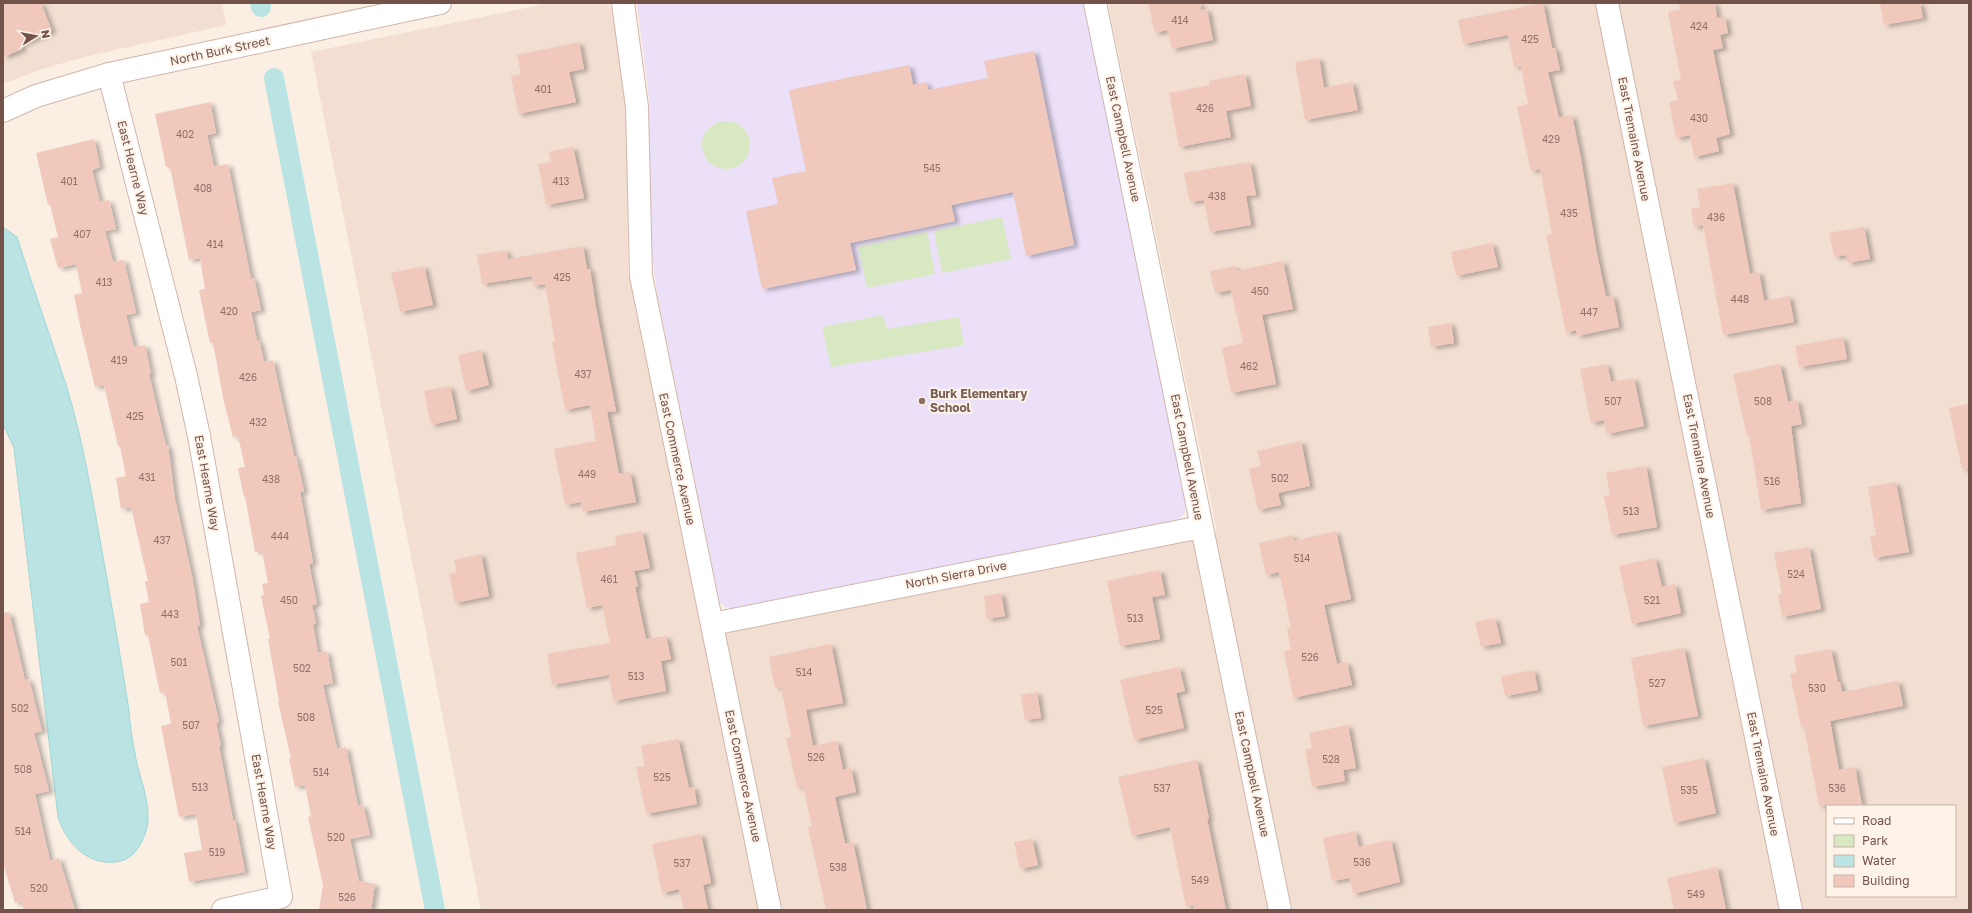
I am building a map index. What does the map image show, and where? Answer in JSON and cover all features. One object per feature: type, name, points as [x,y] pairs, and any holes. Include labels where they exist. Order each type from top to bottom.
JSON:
[{"type":"street","name":"North Burk Street","points":[[3,111],[36,96],[109,74],[440,3]]},
{"type":"street","name":"East Commerce Avenue","points":[[623,3],[637,107],[641,276],[770,910]]},
{"type":"street","name":"East Campbell Avenue","points":[[1095,3],[1280,910]]},
{"type":"street","name":"East Tremaine Avenue","points":[[1607,3],[1791,910]]},
{"type":"street","name":"East Hearne Way","points":[[109,74],[186,376],[199,436],[281,897],[223,910]]},
{"type":"street","name":"North Sierra Drive","points":[[712,624],[1201,526]]},
{"type":"shaded area","points":[[3,3],[222,3],[226,25],[84,57],[39,70],[3,84]]},
{"type":"shaded area","points":[[550,3],[607,3],[611,8],[619,29],[627,126],[628,271],[703,638],[1217,531],[1108,3],[1969,3],[1969,910],[481,910],[311,52]]},
{"type":"shaded area","name":"Burk Elementary School","points":[[637,3],[1085,3],[1187,505],[1184,514],[1179,519],[735,608],[725,607],[720,602],[718,595],[658,298],[650,244],[649,98]]},
{"type":"green space","points":[[726,121],[735,123],[743,128],[748,136],[750,145],[748,154],[743,162],[735,167],[726,169],[717,167],[709,162],[704,154],[702,145],[704,136],[709,128],[717,123]]},
{"type":"green space","points":[[1002,217],[1011,259],[942,273],[934,231]]},
{"type":"green space","points":[[927,232],[935,274],[867,288],[858,247]]},
{"type":"green space","points":[[883,315],[887,329],[959,317],[964,345],[831,367],[822,327]]},
{"type":"water","points":[[3,227],[17,237],[67,388],[86,464],[128,704],[133,745],[146,797],[148,812],[146,832],[140,845],[132,855],[121,861],[99,861],[90,858],[81,852],[67,837],[58,817],[14,448],[3,424]]},
{"type":"building","points":[[3,3],[41,3],[52,31],[21,44],[22,49],[3,57]]},
{"type":"building","points":[[1148,3],[1200,3],[1201,10],[1207,9],[1213,40],[1172,49],[1167,30],[1155,33]]},
{"type":"building","points":[[1543,3],[1552,48],[1555,48],[1560,70],[1548,72],[1559,118],[1572,115],[1606,297],[1613,295],[1619,327],[1577,336],[1576,330],[1566,333],[1546,235],[1552,234],[1540,169],[1531,171],[1517,107],[1528,104],[1521,66],[1514,67],[1508,35],[1463,44],[1458,20]]},
{"type":"building","points":[[1679,3],[1715,3],[1717,18],[1725,17],[1728,33],[1720,35],[1723,48],[1713,50],[1730,134],[1716,138],[1719,151],[1694,157],[1690,135],[1676,138],[1669,102],[1678,100],[1673,81],[1681,80],[1668,12],[1680,10]]},
{"type":"building","points":[[1880,3],[1920,3],[1923,18],[1884,25]]},
{"type":"building","points":[[579,42],[584,69],[569,72],[576,102],[518,114],[511,76],[521,74],[517,55]]},
{"type":"building","points":[[1034,51],[1074,245],[1026,256],[1013,192],[951,205],[955,221],[850,243],[856,270],[762,289],[746,211],[778,204],[772,178],[806,171],[789,90],[909,65],[913,85],[926,82],[928,90],[988,78],[984,61]]},
{"type":"building","points":[[1319,58],[1324,88],[1352,82],[1358,110],[1305,120],[1295,62]]},
{"type":"building","points":[[1245,74],[1251,106],[1226,111],[1231,137],[1179,147],[1169,93],[1210,85],[1209,81]]},
{"type":"building","points":[[210,102],[216,133],[207,135],[214,167],[228,164],[251,279],[254,278],[261,310],[251,312],[257,341],[259,340],[264,362],[273,360],[294,456],[296,456],[304,491],[300,492],[313,563],[309,564],[317,604],[312,605],[316,624],[313,624],[318,653],[327,651],[333,683],[323,685],[337,749],[346,747],[358,806],[363,805],[370,835],[350,839],[359,881],[375,884],[371,910],[319,910],[323,885],[308,817],[311,816],[305,785],[295,787],[289,759],[291,758],[278,702],[268,639],[270,639],[261,596],[264,595],[262,584],[268,583],[262,551],[255,552],[245,496],[244,497],[238,468],[245,467],[238,436],[233,437],[224,402],[213,343],[210,343],[199,290],[205,289],[200,258],[189,260],[170,167],[166,167],[155,114]]},
{"type":"building","points":[[94,139],[100,167],[92,170],[100,202],[109,200],[116,229],[105,231],[113,262],[124,260],[136,313],[126,315],[134,347],[145,345],[151,374],[149,374],[166,446],[168,445],[175,499],[192,576],[200,625],[197,626],[219,722],[216,723],[221,746],[219,746],[233,820],[235,820],[245,872],[189,882],[184,853],[202,850],[196,814],[179,817],[161,726],[171,724],[165,692],[160,693],[148,635],[145,635],[140,604],[149,602],[145,581],[148,581],[131,507],[121,509],[116,478],[126,476],[120,446],[118,446],[104,385],[95,387],[80,325],[74,295],[82,293],[76,264],[58,268],[50,239],[58,237],[50,204],[48,205],[36,153]]},
{"type":"building","points":[[573,147],[584,198],[546,205],[538,164],[551,162],[549,152]]},
{"type":"building","points":[[1250,162],[1256,195],[1246,196],[1251,225],[1210,232],[1204,200],[1190,202],[1184,173]]},
{"type":"building","points":[[1733,183],[1750,274],[1759,272],[1764,301],[1789,296],[1794,322],[1723,335],[1703,225],[1694,227],[1691,209],[1700,207],[1697,189]]},
{"type":"building","points":[[1864,227],[1870,259],[1848,263],[1846,255],[1834,257],[1829,233]]},
{"type":"building","points":[[1492,243],[1498,267],[1456,276],[1451,252]]},
{"type":"building","points":[[583,246],[587,269],[590,269],[616,411],[607,412],[619,474],[630,472],[636,502],[583,512],[581,502],[565,505],[554,449],[596,441],[590,405],[565,410],[552,342],[555,342],[545,284],[533,286],[532,276],[482,284],[477,255],[506,250],[508,259]]},
{"type":"building","points":[[1283,261],[1293,309],[1262,315],[1276,384],[1231,393],[1222,348],[1243,343],[1231,290],[1215,293],[1210,271],[1235,266],[1236,271]]},
{"type":"building","points":[[424,266],[433,305],[400,312],[391,273]]},
{"type":"building","points":[[1451,323],[1454,343],[1431,347],[1428,327]]},
{"type":"building","points":[[1843,337],[1847,359],[1799,367],[1795,346]]},
{"type":"building","points":[[481,350],[489,385],[466,391],[458,355]]},
{"type":"building","points":[[1607,364],[1611,382],[1634,378],[1644,426],[1607,434],[1604,420],[1591,423],[1580,369]]},
{"type":"building","points":[[1780,364],[1788,402],[1797,400],[1802,424],[1791,426],[1801,503],[1761,510],[1749,435],[1747,436],[1733,374]]},
{"type":"building","points":[[450,386],[457,419],[431,425],[424,391]]},
{"type":"building","points":[[1969,404],[1969,468],[1962,469],[1949,408]]},
{"type":"building","points":[[1301,441],[1310,486],[1278,493],[1281,505],[1258,510],[1249,469],[1261,466],[1257,451]]},
{"type":"building","points":[[1646,466],[1657,527],[1612,535],[1604,496],[1610,495],[1606,473]]},
{"type":"building","points":[[1896,482],[1909,552],[1874,558],[1870,536],[1876,535],[1868,487]]},
{"type":"building","points":[[642,531],[650,568],[634,571],[638,586],[635,587],[646,639],[666,636],[671,659],[661,661],[666,691],[613,701],[609,675],[552,685],[547,654],[610,643],[602,605],[587,608],[576,553],[617,545],[615,536]]},
{"type":"building","points":[[1336,531],[1351,599],[1324,605],[1337,664],[1347,662],[1352,685],[1293,698],[1284,651],[1291,650],[1287,628],[1291,627],[1279,572],[1266,575],[1259,543],[1293,535],[1294,541]]},
{"type":"building","points":[[1809,547],[1821,609],[1782,617],[1778,595],[1782,594],[1774,553]]},
{"type":"building","points":[[481,554],[489,596],[455,603],[449,574],[457,572],[454,560]]},
{"type":"building","points":[[1655,558],[1662,587],[1675,584],[1681,613],[1632,624],[1619,566]]},
{"type":"building","points":[[1160,570],[1165,595],[1152,597],[1160,639],[1120,646],[1107,581]]},
{"type":"building","points":[[1001,593],[1005,616],[987,619],[984,596]]},
{"type":"building","points":[[9,612],[25,680],[29,679],[42,731],[34,733],[49,791],[35,794],[50,861],[59,858],[75,910],[24,910],[21,901],[15,903],[3,863],[3,613]]},
{"type":"building","points":[[1495,618],[1501,643],[1481,647],[1475,622]]},
{"type":"building","points":[[831,644],[843,703],[806,710],[813,746],[837,741],[843,770],[851,768],[856,792],[835,797],[845,844],[853,842],[867,910],[826,910],[808,827],[812,827],[803,786],[797,787],[786,738],[791,737],[781,687],[775,688],[769,657]]},
{"type":"building","points":[[1684,648],[1698,716],[1643,726],[1631,658]]},
{"type":"building","points":[[1831,649],[1838,682],[1840,682],[1842,692],[1898,681],[1903,706],[1830,721],[1839,770],[1855,767],[1862,805],[1819,806],[1804,726],[1801,727],[1790,674],[1797,672],[1794,656]]},
{"type":"building","points":[[1179,667],[1185,691],[1176,693],[1184,728],[1134,740],[1120,680]]},
{"type":"building","points":[[1534,670],[1538,690],[1505,696],[1501,676]]},
{"type":"building","points":[[1037,692],[1041,718],[1025,720],[1021,695]]},
{"type":"building","points":[[1348,725],[1356,768],[1343,770],[1345,781],[1312,787],[1305,749],[1312,748],[1309,733]]},
{"type":"building","points":[[678,739],[689,788],[694,787],[697,804],[646,814],[636,767],[645,766],[641,746]]},
{"type":"building","points":[[1704,758],[1716,813],[1674,823],[1662,767]]},
{"type":"building","points":[[1197,760],[1209,819],[1207,819],[1226,910],[1194,910],[1193,905],[1186,907],[1170,827],[1132,836],[1118,777]]},
{"type":"building","points":[[1355,831],[1359,847],[1391,840],[1400,882],[1353,894],[1350,878],[1332,881],[1323,838]]},
{"type":"building","points":[[701,834],[711,883],[703,885],[708,910],[684,910],[679,889],[662,893],[652,844]]},
{"type":"building","points":[[1032,839],[1038,865],[1020,869],[1014,842]]},
{"type":"building","points":[[1717,867],[1726,910],[1674,910],[1667,878]]},
{"type":"waterway","points":[[260,3],[261,7]]},
{"type":"waterway","points":[[274,78],[435,910]]},
{"type":"place","name":"Burk Elementary School","points":[[922,401]]}]
